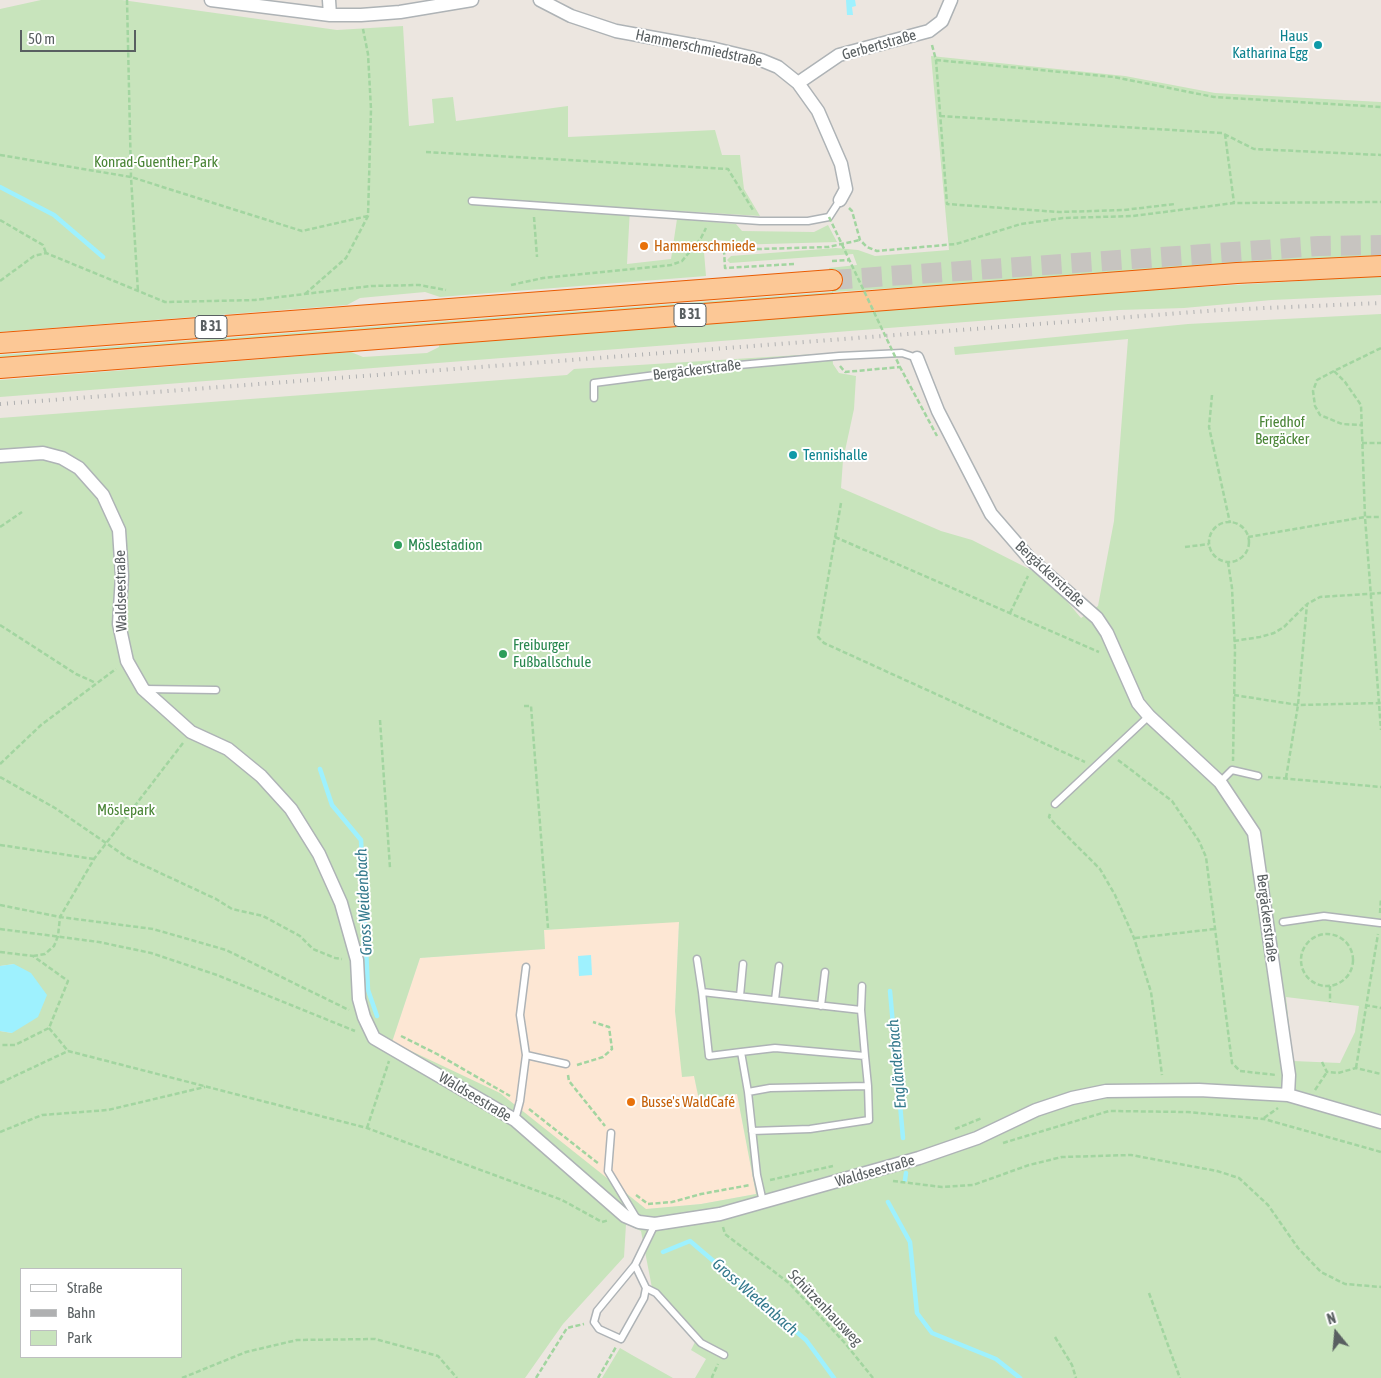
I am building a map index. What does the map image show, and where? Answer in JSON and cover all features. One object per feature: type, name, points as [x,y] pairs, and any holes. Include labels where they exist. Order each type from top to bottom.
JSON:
[{"type":"highway","name":"B 31","points":[[0,368],[1236,273],[1381,266]]},
{"type":"highway","name":"B 31","points":[[0,342],[831,270]]},
{"type":"street","points":[[211,0],[330,15],[361,16],[400,12],[472,0]]},
{"type":"street","points":[[329,0],[330,15]]},
{"type":"street","name":"Hammerschmiedstraße","points":[[540,0],[572,16],[616,31],[761,60],[778,67],[798,83],[818,111],[841,164],[846,189],[840,200]]},
{"type":"street","name":"Gerbertstraße","points":[[798,83],[839,55],[929,31],[942,21],[951,0]]},
{"type":"street","name":"Bergäckerstraße","points":[[917,358],[938,411],[991,514],[1036,564],[1097,618],[1107,633],[1138,703],[1148,716],[1220,782],[1254,833],[1289,1074],[1288,1095]]},
{"type":"street","name":"Waldseestraße","points":[[0,456],[43,453],[62,458],[79,468],[104,495],[119,530],[122,576],[119,624],[127,660],[144,689],[191,732],[228,749],[261,776],[291,809],[323,862],[341,903],[357,960],[359,999],[364,1018],[374,1038],[515,1120],[625,1216],[638,1222],[655,1224],[720,1214],[919,1158],[978,1138],[1036,1110],[1072,1098],[1106,1091],[1199,1090],[1288,1095],[1381,1122]]},
{"type":"lane","name":"Hammerschmiedstraße","points":[[829,217],[840,200]]},
{"type":"lane","points":[[472,201],[760,222],[808,221],[829,217]]},
{"type":"lane","name":"Bergäckerstraße","points":[[594,398],[594,383],[717,366],[902,353],[917,358]]},
{"type":"lane","points":[[144,689],[216,690]]},
{"type":"lane","points":[[1055,804],[1148,716]]},
{"type":"lane","points":[[1220,782],[1232,770],[1258,776]]},
{"type":"lane","points":[[1283,922],[1324,916],[1380,923]]},
{"type":"lane","points":[[697,959],[709,1056],[775,1048],[865,1056]]},
{"type":"lane","points":[[740,996],[743,964]]},
{"type":"lane","points":[[775,1000],[779,966]]},
{"type":"lane","points":[[515,1120],[520,1102],[526,1055],[520,1015],[526,967]]},
{"type":"lane","points":[[821,1006],[825,972]]},
{"type":"lane","points":[[752,1131],[810,1129],[869,1120],[861,1010],[862,986]]},
{"type":"lane","points":[[702,992],[861,1010]]},
{"type":"lane","points":[[741,1052],[748,1092],[757,1175],[763,1202]]},
{"type":"lane","points":[[526,1055],[566,1064]]},
{"type":"lane","points":[[748,1092],[770,1088],[868,1086]]},
{"type":"lane","points":[[611,1133],[608,1171],[638,1222]]},
{"type":"lane","points":[[635,1265],[646,1288],[644,1298],[621,1339],[599,1329],[594,1322],[597,1311],[635,1265],[655,1224]]},
{"type":"lane","points":[[646,1288],[656,1293],[701,1343],[724,1355]]},
{"type":"path","points":[[127,0],[131,177],[138,292]]},
{"type":"path","points":[[304,295],[346,258],[368,216],[371,110],[368,54],[361,16]]},
{"type":"path","points":[[929,31],[936,60],[947,204],[1059,212],[1124,210],[1174,204]]},
{"type":"path","points":[[936,60],[1114,77],[1214,97],[1381,107]]},
{"type":"path","points":[[940,116],[1224,134],[1254,149],[1381,155]]},
{"type":"path","points":[[1224,134],[1234,203]]},
{"type":"path","points":[[426,152],[728,169],[760,222]]},
{"type":"path","points":[[0,155],[131,177],[302,231],[368,216]]},
{"type":"path","points":[[840,200],[852,211],[860,240],[867,247],[877,251],[944,246],[1006,228],[1047,220],[1133,216],[1234,203],[1381,202]]},
{"type":"path","points":[[533,205],[537,258]]},
{"type":"path","points":[[829,217],[900,367],[936,436]]},
{"type":"path","points":[[508,286],[543,278],[671,265],[682,261],[692,251],[702,238],[710,219]]},
{"type":"path","points":[[0,220],[43,245],[46,253]]},
{"type":"path","points":[[802,263],[725,268],[724,250],[828,247],[860,240]]},
{"type":"path","points":[[0,281],[34,256],[46,253],[165,302],[189,303],[255,300],[371,286],[419,285],[449,291]]},
{"type":"path","points":[[831,270],[850,260]]},
{"type":"path","points":[[1362,424],[1329,421],[1320,415],[1313,391],[1317,380],[1381,348]]},
{"type":"path","points":[[853,371],[900,367]]},
{"type":"path","points":[[1334,371],[1345,382],[1361,405],[1365,517],[1381,730]]},
{"type":"path","points":[[1212,395],[1209,426],[1230,523]]},
{"type":"path","points":[[1362,443],[1381,443]]},
{"type":"path","points":[[841,504],[818,637],[824,643],[1084,761],[1093,768]]},
{"type":"path","points":[[0,527],[22,512]]},
{"type":"path","points":[[1248,536],[1365,517],[1381,517]]},
{"type":"path","points":[[1230,523],[1239,525],[1248,536],[1247,551],[1236,561],[1228,562],[1217,558],[1209,544],[1210,537],[1218,526],[1230,523]]},
{"type":"path","points":[[835,537],[1104,656],[1116,654]]},
{"type":"path","points":[[1185,547],[1209,544]]},
{"type":"path","points":[[1228,562],[1234,641],[1232,770]]},
{"type":"path","points":[[1010,613],[1031,570],[1036,564]]},
{"type":"path","points":[[1234,641],[1260,637],[1279,630],[1307,604],[1320,597],[1381,593]]},
{"type":"path","points":[[1286,778],[1298,705],[1307,604]]},
{"type":"path","points":[[0,625],[76,674],[96,683]]},
{"type":"path","points":[[0,764],[41,725],[127,660]]},
{"type":"path","points":[[1234,695],[1298,705],[1380,703]]},
{"type":"path","points":[[524,706],[531,706],[548,928]]},
{"type":"path","points":[[380,720],[390,868]]},
{"type":"path","points":[[0,952],[33,956],[45,954],[54,946],[58,936],[60,917],[94,859],[191,732]]},
{"type":"path","points":[[1110,751],[1120,763],[1172,802],[1194,832],[1206,857],[1233,1066],[1240,1071],[1274,1075]]},
{"type":"path","points":[[0,776],[55,808],[128,858],[216,899],[232,910],[263,916],[300,936],[313,949],[334,958],[357,960]]},
{"type":"path","points":[[1258,776],[1328,784],[1381,787]]},
{"type":"path","points":[[1055,804],[1049,817],[1100,868],[1115,895],[1134,938],[1151,992],[1162,1075]]},
{"type":"path","points":[[0,845],[94,859]]},
{"type":"path","points":[[1356,1068],[1380,923],[1381,898]]},
{"type":"path","points":[[0,905],[60,917],[153,929],[226,950],[364,1018]]},
{"type":"path","points":[[0,929],[58,936],[152,953],[217,975],[374,1038]]},
{"type":"path","points":[[1134,938],[1216,929]]},
{"type":"path","points":[[1326,934],[1341,938],[1347,943],[1353,958],[1349,973],[1338,984],[1330,986],[1315,983],[1309,979],[1301,966],[1302,950],[1306,944],[1312,939],[1326,934]]},
{"type":"path","points":[[0,1046],[15,1045],[49,1028],[68,981],[33,956]]},
{"type":"path","points":[[1330,986],[1330,1002]]},
{"type":"path","points":[[1365,1005],[1381,1008]]},
{"type":"path","points":[[593,1022],[609,1027],[612,1049],[603,1057],[573,1066],[566,1064],[569,1081],[611,1133]]},
{"type":"path","points":[[49,1028],[68,1051],[367,1128],[562,1200],[602,1222],[625,1216]]},
{"type":"path","points":[[367,1128],[392,1049]]},
{"type":"path","points":[[0,1083],[68,1051]]},
{"type":"path","points":[[1322,1062],[1326,1072]]},
{"type":"path","points":[[1326,1072],[1338,1073],[1356,1068],[1381,1074]]},
{"type":"path","points":[[1314,1092],[1326,1072]]},
{"type":"path","points":[[0,1132],[42,1116],[108,1110],[208,1086]]},
{"type":"path","points":[[1001,1143],[1109,1111],[1188,1112],[1264,1119],[1381,1152]]},
{"type":"path","points":[[886,1180],[942,1187],[973,1185],[1029,1165],[1062,1157],[1131,1155],[1209,1169],[1239,1178],[1268,1205],[1298,1248],[1321,1272],[1345,1284],[1381,1287]]},
{"type":"path","name":"Schützenhausweg","points":[[720,1214],[725,1234],[789,1283],[844,1342],[873,1378]]},
{"type":"path","points":[[1149,1293],[1180,1378]]},
{"type":"path","points":[[536,1378],[566,1328],[594,1322]]},
{"type":"path","points":[[1055,1337],[1072,1366],[1076,1378]]},
{"type":"path","points":[[182,1378],[246,1352],[297,1340],[375,1339],[438,1356],[458,1378]]},
{"type":"path","points":[[598,1378],[621,1339]]},
{"type":"path","points":[[713,1375],[718,1366]]},
{"type":"shaded area","points":[[679,921],[675,1011],[683,1077],[694,1076],[699,1100],[737,1094],[756,1194],[701,1204],[646,1209],[585,1162],[392,1042],[420,958],[545,949],[544,930]]},
{"type":"green space","name":"Konrad-Guenther-Park","points":[[41,0],[122,0],[337,30],[403,26],[409,126],[434,123],[432,99],[453,97],[456,121],[568,106],[568,137],[715,130],[722,155],[740,155],[744,189],[760,216],[630,208],[627,264],[671,259],[677,219],[736,224],[742,231],[814,232],[828,225],[837,242],[731,245],[727,241],[718,240],[709,243],[704,252],[706,276],[440,297],[425,292],[360,298],[347,305],[0,332],[0,9]]},
{"type":"green space","points":[[931,56],[1125,76],[1215,93],[1381,102],[1381,257],[833,292],[835,297],[0,359],[0,355],[832,292],[829,268],[857,265],[853,254],[730,263],[727,260],[731,256],[836,248],[858,250],[875,256],[949,250]]},
{"type":"green space","points":[[1381,276],[1381,295],[1272,300],[1184,308],[1120,310],[0,397],[0,380],[351,352],[363,357],[427,353],[439,347],[439,343],[1168,289]]},
{"type":"green space","points":[[1381,314],[1381,1378],[695,1378],[706,1359],[691,1350],[697,1338],[653,1293],[641,1231],[626,1224],[624,1257],[563,1324],[525,1378],[0,1378],[0,1031],[12,1033],[14,964],[0,966],[0,418],[567,375],[574,369],[832,353],[833,364],[839,373],[856,376],[854,409],[843,460],[841,488],[941,531],[972,540],[1035,572],[1055,587],[1081,618],[1098,606],[1114,521],[1128,339],[955,355],[954,347],[1188,324]],"holes":[[[679,922],[675,1011],[682,1077],[694,1076],[699,1100],[737,1094],[756,1194],[701,1204],[646,1209],[500,1093],[392,1042],[420,958],[545,949],[544,930]],[[1286,997],[1359,1006],[1355,1032],[1340,1063],[1293,1061]]]},
{"type":"green space","points":[[620,1348],[632,1355],[673,1378],[602,1378]]},
{"type":"water","points":[[846,0],[855,0],[856,6],[852,7],[853,15],[847,15]]},
{"type":"water","points":[[591,955],[592,975],[579,976],[578,956]]},
{"type":"water","points":[[14,964],[31,973],[47,995],[38,1017],[12,1033],[0,1031],[0,966]]},
{"type":"waterway","points":[[0,187],[54,215],[103,257]]},
{"type":"waterway","name":"Gross Weidenbach","points":[[320,769],[332,805],[361,840],[368,990],[377,1016]]},
{"type":"waterway","name":"Engländerbach","points":[[890,991],[903,1138]]},
{"type":"waterway","name":"Engländerbach","points":[[905,1180],[906,1173]]},
{"type":"waterway","name":"Engländerbach","points":[[888,1202],[910,1242],[917,1313],[932,1333],[996,1359],[1020,1378]]},
{"type":"waterway","name":"Gross Wiedenbach","points":[[663,1252],[690,1241],[806,1340],[834,1378]]},
{"type":"tunnel","points":[[832,280],[1319,246],[1381,245]]},
{"type":"railway","points":[[0,404],[1220,310],[1381,303]]},
{"type":"place","name":"Haus Katharina Egg","points":[[1318,45]]},
{"type":"place","name":"Hammerschmiede","points":[[644,246]]},
{"type":"place","name":"Tennishalle","points":[[793,455]]},
{"type":"place","name":"Möslestadion","points":[[398,545]]},
{"type":"place","name":"Freiburger Fußballschule","points":[[503,654]]},
{"type":"place","name":"Busse's WaldCafé","points":[[631,1102]]},
{"type":"park label","name":"Friedhof Bergäcker","points":[[1282,430]]},
{"type":"park label","name":"Möslepark","points":[[126,810]]}]
